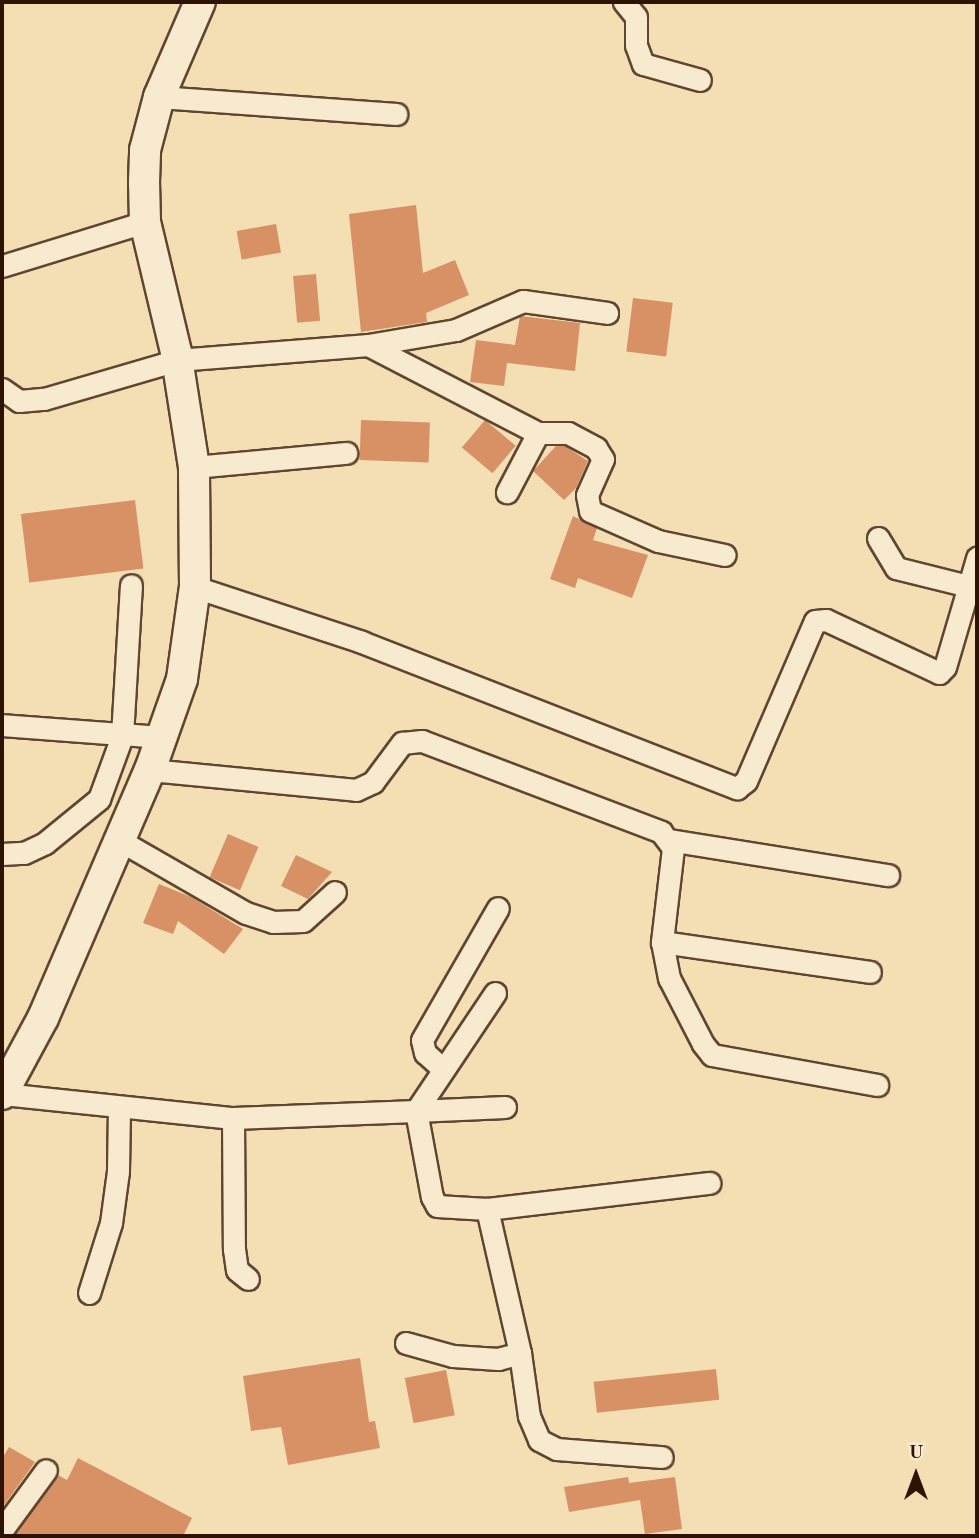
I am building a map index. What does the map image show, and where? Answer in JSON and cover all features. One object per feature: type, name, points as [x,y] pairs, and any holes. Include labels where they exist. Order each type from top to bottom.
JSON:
[{"type":"street","points":[[192,2],[200,2],[159,97],[145,150],[145,222],[177,360],[194,467],[195,587],[182,679],[150,770],[43,1018],[2,1094],[233,1118],[505,1107]]},
{"type":"street","points":[[624,2],[636,17],[636,45],[643,64],[700,80]]},
{"type":"street","points":[[159,97],[396,114]]},
{"type":"street","points":[[2,266],[145,222]]},
{"type":"street","points":[[2,389],[19,401],[44,399],[177,360],[368,345],[456,330],[523,301],[607,313]]},
{"type":"street","points":[[368,345],[538,433],[568,433],[596,448],[603,459],[587,495],[590,511],[658,541],[725,555]]},
{"type":"street","points":[[507,492],[538,433]]},
{"type":"street","points":[[194,467],[346,453]]},
{"type":"street","points":[[878,538],[896,568],[968,586]]},
{"type":"street","points":[[195,587],[360,642],[737,788],[746,781],[815,621],[826,620],[939,673],[945,667],[977,558]]},
{"type":"street","points":[[2,854],[24,853],[45,843],[90,810],[100,799],[122,736],[131,585]]},
{"type":"street","points":[[2,725],[161,737]]},
{"type":"street","points":[[150,770],[356,790],[373,782],[402,743],[422,741],[661,832],[669,840],[673,855],[662,942],[669,978],[712,1055],[877,1085]]},
{"type":"street","points":[[669,840],[888,875]]},
{"type":"street","points":[[119,841],[246,913],[273,922],[303,920],[335,892]]},
{"type":"street","points":[[443,1069],[425,1053],[422,1040],[498,908]]},
{"type":"street","points":[[662,942],[870,972]]},
{"type":"street","points":[[495,993],[416,1111],[433,1201],[440,1207],[487,1209],[709,1183]]},
{"type":"street","points":[[89,1293],[111,1223],[118,1171],[118,1108]]},
{"type":"street","points":[[233,1118],[234,1249],[237,1270],[248,1279]]},
{"type":"street","points":[[487,1209],[520,1353],[529,1416],[539,1440],[568,1451],[662,1457]]},
{"type":"street","points":[[406,1343],[453,1356],[498,1359],[520,1353]]},
{"type":"street","points":[[2,1530],[46,1470]]},
{"type":"building","points":[[416,205],[423,273],[455,260],[469,295],[426,313],[427,322],[361,332],[349,214]]},
{"type":"building","points":[[276,224],[281,253],[242,260],[237,231]]},
{"type":"building","points":[[316,274],[320,321],[297,323],[293,276]]},
{"type":"building","points":[[633,298],[673,303],[666,356],[626,352]]},
{"type":"building","points":[[520,316],[580,323],[575,371],[507,363],[504,386],[470,382],[476,340],[515,345]]},
{"type":"building","points":[[361,420],[430,422],[429,462],[360,460]]},
{"type":"building","points":[[485,420],[516,446],[493,473],[462,448]]},
{"type":"building","points":[[556,446],[565,446],[588,461],[576,488],[564,500],[533,471]]},
{"type":"building","points":[[135,500],[143,568],[29,583],[21,514]]},
{"type":"building","points":[[573,516],[597,528],[593,540],[648,555],[632,598],[578,578],[575,588],[550,579]]},
{"type":"building","points":[[228,834],[258,847],[240,890],[210,877]]},
{"type":"building","points":[[296,855],[332,872],[308,899],[281,886]]},
{"type":"building","points":[[159,884],[191,897],[243,929],[224,954],[178,921],[173,934],[143,923]]},
{"type":"building","points":[[360,1358],[369,1422],[375,1421],[380,1448],[288,1465],[281,1427],[251,1431],[243,1376]]},
{"type":"building","points":[[716,1369],[719,1400],[597,1413],[594,1382]]},
{"type":"building","points":[[446,1370],[455,1415],[414,1423],[405,1378]]},
{"type":"building","points":[[9,1447],[35,1462],[2,1508],[2,1459]]},
{"type":"building","points":[[78,1458],[192,1518],[183,1536],[14,1536],[58,1475],[67,1480]]},
{"type":"building","points":[[628,1477],[629,1483],[675,1477],[682,1529],[645,1534],[640,1500],[569,1512],[564,1487]]}]
